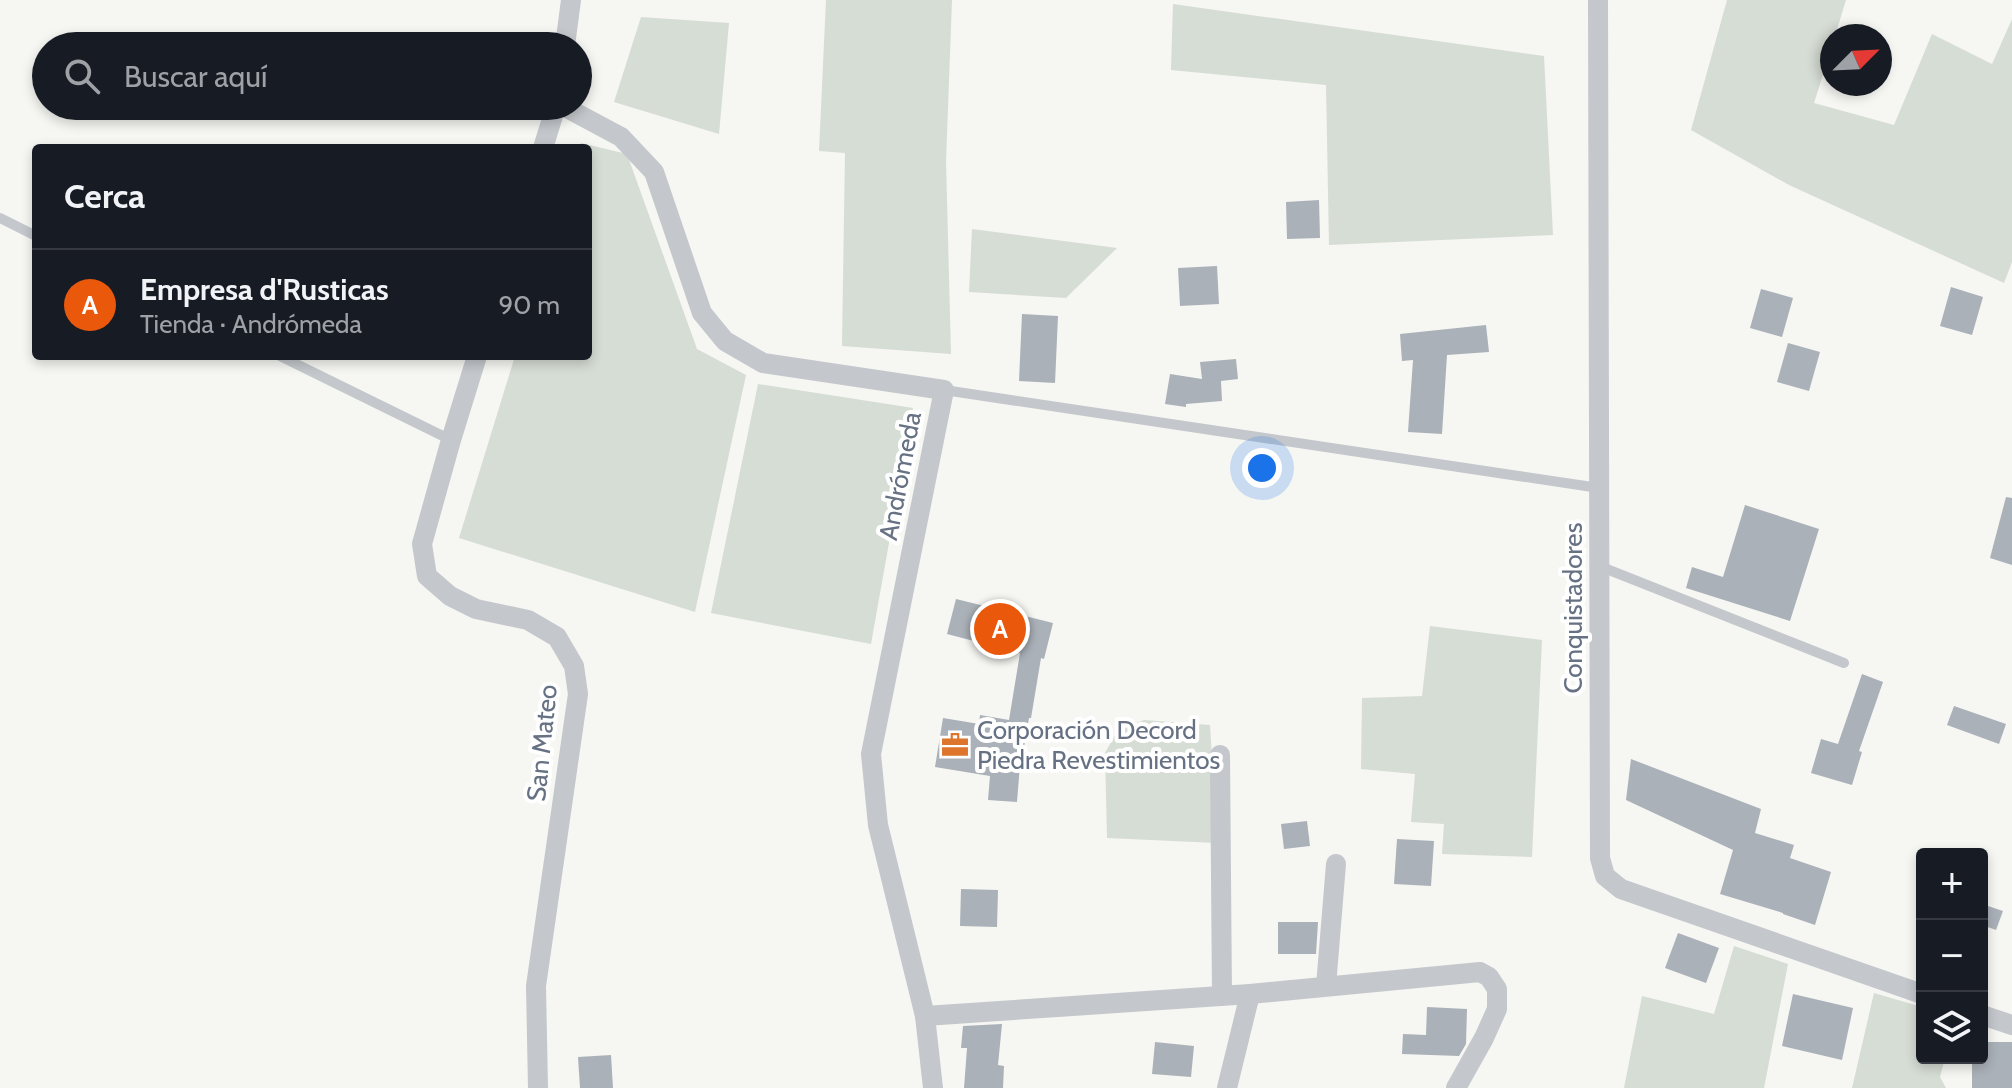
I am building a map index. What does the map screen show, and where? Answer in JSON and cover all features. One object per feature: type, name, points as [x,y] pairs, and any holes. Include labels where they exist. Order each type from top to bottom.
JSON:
[{"type":"street","points":[[567,32],[571,0]]},
{"type":"street","name":"Conquistadores","points":[[1598,0],[1600,858],[1605,876],[1621,889],[1916,992]]},
{"type":"street","points":[[544,144],[552,120]]},
{"type":"street","name":"Andrómeda","points":[[589,120],[621,137],[654,172],[702,313],[725,341],[763,363],[944,390],[871,754],[878,825],[925,1016],[933,1088]]},
{"type":"street","name":"San Mateo","points":[[476,360],[422,544],[427,576],[450,596],[476,609],[528,620],[557,637],[574,666],[578,694],[536,986],[538,1088]]},
{"type":"street","points":[[1220,755],[1222,996]]},
{"type":"street","points":[[1326,986],[1336,864]]},
{"type":"street","points":[[925,1016],[1250,994],[1480,972],[1489,977],[1497,989],[1497,1009],[1456,1088]]},
{"type":"street","points":[[1227,1088],[1250,994]]},
{"type":"street","points":[[1988,1017],[2012,1025]]},
{"type":"lane","points":[[0,218],[32,234]]},
{"type":"lane","points":[[288,360],[451,440]]},
{"type":"lane","points":[[944,390],[1599,488]]},
{"type":"lane","points":[[1599,566],[1844,663]]},
{"type":"shaded area","points":[[826,0],[952,0],[946,161],[951,354],[842,346],[845,153],[819,151]]},
{"type":"shaded area","points":[[1727,0],[1846,0],[1839,24],[1820,24],[1820,84],[1814,103],[1894,125],[1932,34],[1992,64],[2012,19],[2012,262],[2004,283],[1789,185],[1691,130]]},
{"type":"shaded area","points":[[1173,4],[1544,56],[1553,235],[1329,245],[1326,85],[1171,70]]},
{"type":"shaded area","points":[[641,17],[729,23],[719,134],[614,102]]},
{"type":"shaded area","points":[[592,146],[627,154],[697,349],[746,375],[695,612],[459,538],[514,360],[592,360]]},
{"type":"shaded area","points":[[972,229],[1117,248],[1066,298],[969,292]]},
{"type":"shaded area","points":[[758,384],[913,408],[871,644],[711,613]]},
{"type":"shaded area","points":[[1430,626],[1542,640],[1532,857],[1442,854],[1444,824],[1411,822],[1415,774],[1361,769],[1362,698],[1422,696]]},
{"type":"shaded area","points":[[1144,720],[1210,725],[1217,843],[1107,838],[1105,753],[1117,731]]},
{"type":"shaded area","points":[[1734,946],[1788,964],[1764,1088],[1624,1088],[1642,996],[1714,1014]]},
{"type":"shaded area","points":[[1874,993],[1916,1005],[1916,1064],[1943,1064],[1940,1077],[1946,1088],[1852,1088]]},
{"type":"building","points":[[1319,200],[1320,238],[1287,239],[1286,202]]},
{"type":"building","points":[[1217,266],[1219,304],[1180,306],[1178,268]]},
{"type":"building","points":[[1951,287],[1983,297],[1972,335],[1940,326]]},
{"type":"building","points":[[1761,289],[1793,298],[1782,337],[1750,328]]},
{"type":"building","points":[[1022,314],[1058,316],[1055,383],[1019,381]]},
{"type":"building","points":[[1486,325],[1489,352],[1447,355],[1442,434],[1408,432],[1413,360],[1402,361],[1400,334]]},
{"type":"building","points":[[1788,343],[1820,352],[1809,391],[1777,382]]},
{"type":"building","points":[[1236,359],[1238,379],[1221,381],[1222,401],[1186,404],[1186,407],[1165,404],[1170,374],[1202,379],[1200,362]]},
{"type":"building","points":[[2006,497],[2012,498],[2012,565],[1990,558]]},
{"type":"building","points":[[1745,505],[1819,529],[1790,621],[1686,588],[1692,567],[1723,577]]},
{"type":"building","points":[[956,599],[1053,623],[1044,659],[1041,658],[1031,718],[1021,752],[1017,802],[988,800],[990,776],[935,767],[943,718],[979,724],[980,715],[1009,720],[1020,653],[947,634]]},
{"type":"building","points":[[1862,674],[1883,682],[1859,751],[1862,752],[1852,785],[1811,773],[1821,739],[1838,744]]},
{"type":"building","points":[[1954,706],[2006,724],[1999,744],[1947,725]]},
{"type":"building","points":[[1631,759],[1761,809],[1755,833],[1794,845],[1790,858],[1831,872],[1815,925],[1720,894],[1733,850],[1626,800]]},
{"type":"building","points":[[1307,821],[1310,846],[1284,849],[1281,824]]},
{"type":"building","points":[[1397,839],[1434,841],[1431,886],[1394,884]]},
{"type":"building","points":[[961,889],[998,890],[997,927],[960,926]]},
{"type":"building","points":[[1988,906],[2003,911],[1996,930],[1988,927]]},
{"type":"building","points":[[1278,922],[1318,922],[1316,954],[1278,954]]},
{"type":"building","points":[[1678,933],[1719,948],[1706,983],[1665,968]]},
{"type":"building","points":[[1793,994],[1853,1008],[1842,1060],[1782,1046]]},
{"type":"building","points":[[1427,1007],[1467,1009],[1466,1044],[1459,1056],[1402,1054],[1403,1034],[1426,1035]]},
{"type":"building","points":[[1002,1024],[998,1065],[1004,1066],[1003,1088],[964,1088],[967,1048],[961,1048],[963,1026]]},
{"type":"building","points":[[1155,1042],[1194,1046],[1191,1077],[1152,1074]]},
{"type":"building","points":[[1988,1042],[2012,1042],[2012,1088],[1972,1088],[1972,1064],[1988,1064]]},
{"type":"building","points":[[611,1055],[613,1088],[580,1088],[578,1057]]},
{"type":"place","name":"Empresa d'Rusticas","points":[[1000,629]]},
{"type":"place","name":"Corporación Decord Piedra Revestimientos","points":[[955,745]]}]
